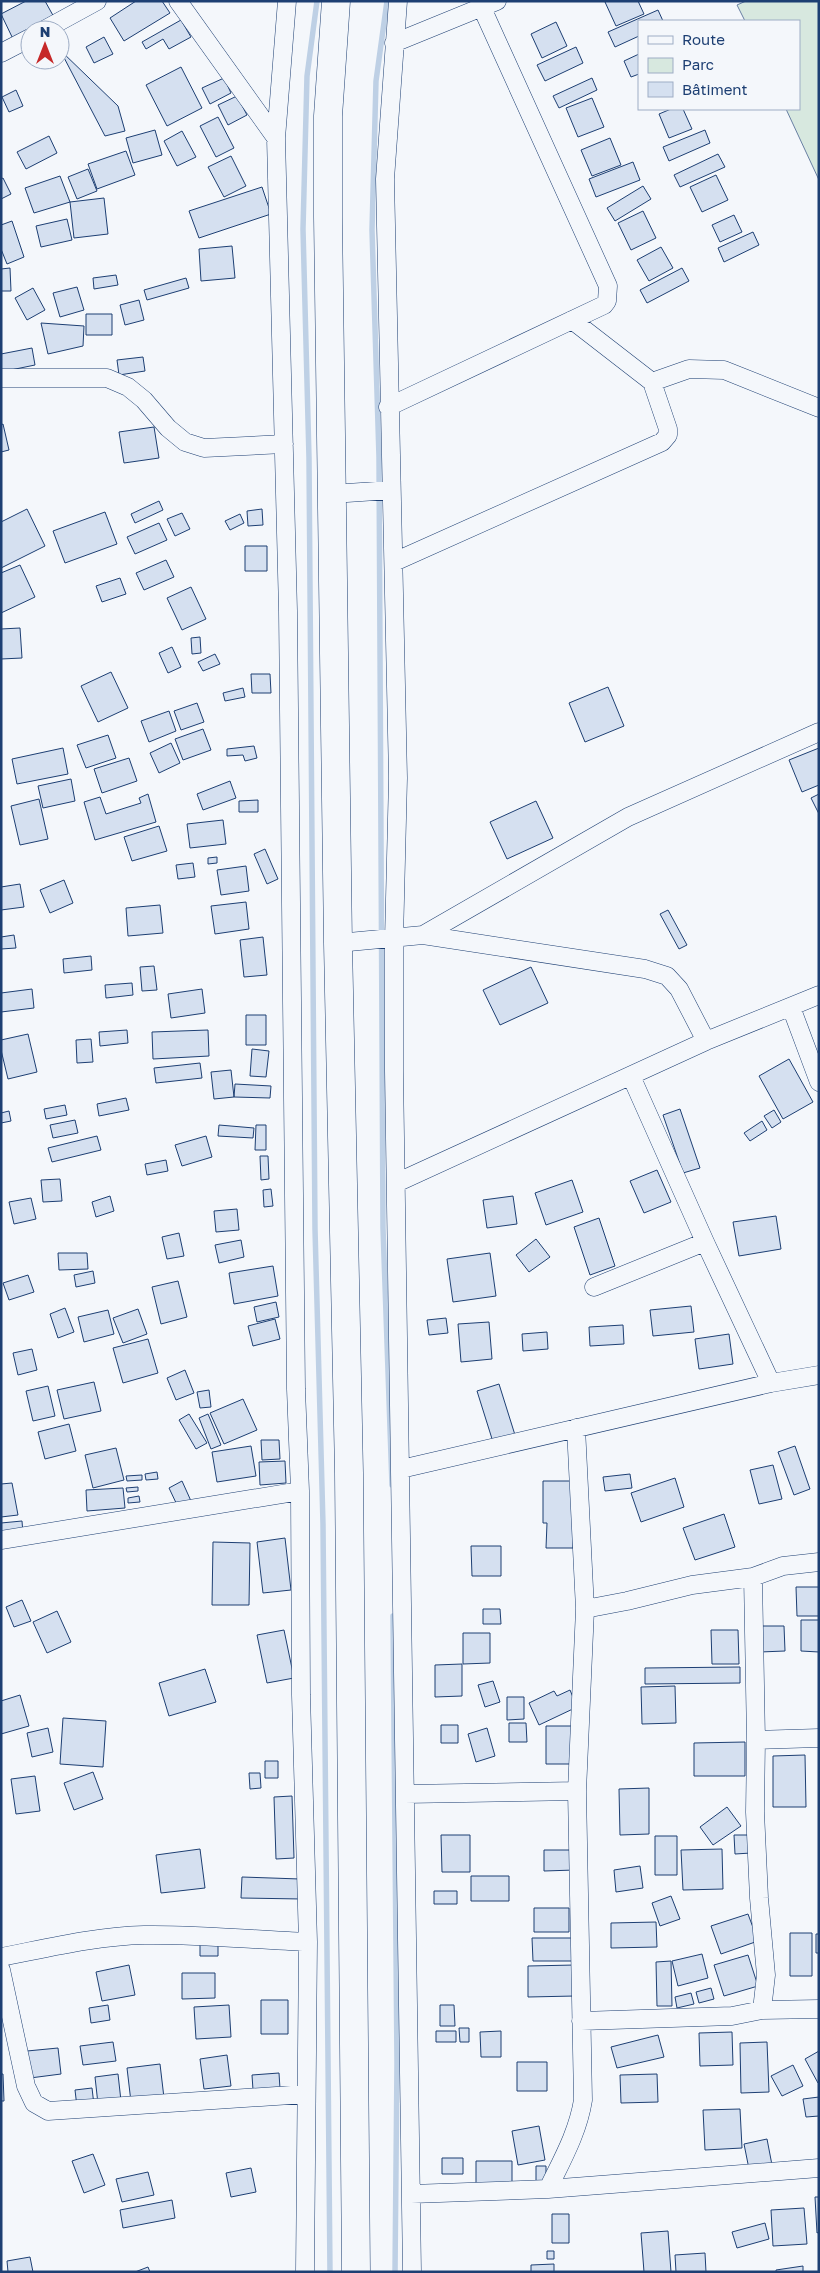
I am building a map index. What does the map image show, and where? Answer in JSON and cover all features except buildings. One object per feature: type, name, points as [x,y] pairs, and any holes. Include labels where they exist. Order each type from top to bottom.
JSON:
[{"type":"highway","points":[[336,1],[328,125],[338,943],[349,1464],[356,2272]]},
{"type":"street","points":[[62,20],[97,1]]},
{"type":"street","points":[[178,1],[276,138]]},
{"type":"street","points":[[286,1],[276,138],[288,611],[296,1389],[300,1491],[301,1695],[308,1942],[305,2272]]},
{"type":"street","points":[[398,1],[385,179],[388,407],[394,562],[398,778],[385,939],[396,1184],[412,2272]]},
{"type":"street","points":[[388,407],[604,305],[608,297],[608,286],[490,5],[394,43]]},
{"type":"street","points":[[1,53],[20,43]]},
{"type":"street","points":[[394,562],[662,442],[668,435],[652,382],[572,320]]},
{"type":"street","points":[[652,382],[689,369],[724,370],[819,408]]},
{"type":"street","points":[[1,378],[107,378],[128,387],[144,400],[168,428],[185,442],[204,448],[284,444]]},
{"type":"street","points":[[332,494],[392,490]]},
{"type":"street","points":[[423,934],[628,817],[819,732]]},
{"type":"street","points":[[338,943],[423,934],[646,968],[667,976],[679,989],[706,1041]]},
{"type":"street","points":[[396,1184],[706,1041],[819,995]]},
{"type":"street","points":[[791,1007],[819,1082]]},
{"type":"street","points":[[631,1076],[705,1242],[772,1383]]},
{"type":"street","points":[[594,1287],[705,1242]]},
{"type":"street","points":[[401,1469],[772,1383],[819,1375]]},
{"type":"street","points":[[548,2189],[575,2133],[583,2100],[578,1792],[585,1609],[576,1428]]},
{"type":"street","points":[[1,1540],[300,1491]]},
{"type":"street","points":[[585,1609],[692,1585],[753,1576],[783,1566],[819,1562]]},
{"type":"street","points":[[753,1576],[756,1740],[755,1812],[759,1898],[766,1975],[762,2010]]},
{"type":"street","points":[[756,1740],[819,1738]]},
{"type":"street","points":[[405,1794],[578,1792]]},
{"type":"street","points":[[1,1957],[97,1940],[143,1935],[189,1935],[308,1942]]},
{"type":"street","points":[[1,1970],[26,2086],[34,2103],[48,2111],[306,2094]]},
{"type":"street","points":[[582,2021],[732,2016],[762,2010],[819,2009]]},
{"type":"street","points":[[411,2194],[548,2189],[819,2168]]},
{"type":"green space","points":[[746,1],[819,1],[819,180],[786,110],[800,110],[800,20],[744,20],[737,5]]},
{"type":"waterway","points":[[317,1],[307,76],[303,229],[309,458],[315,1229],[323,1524],[330,2272]]},
{"type":"waterway","points":[[387,1],[376,81],[372,230],[379,457],[383,1228],[392,1485]]},
{"type":"waterway","points":[[393,1616],[397,2063],[395,2272]]}]
